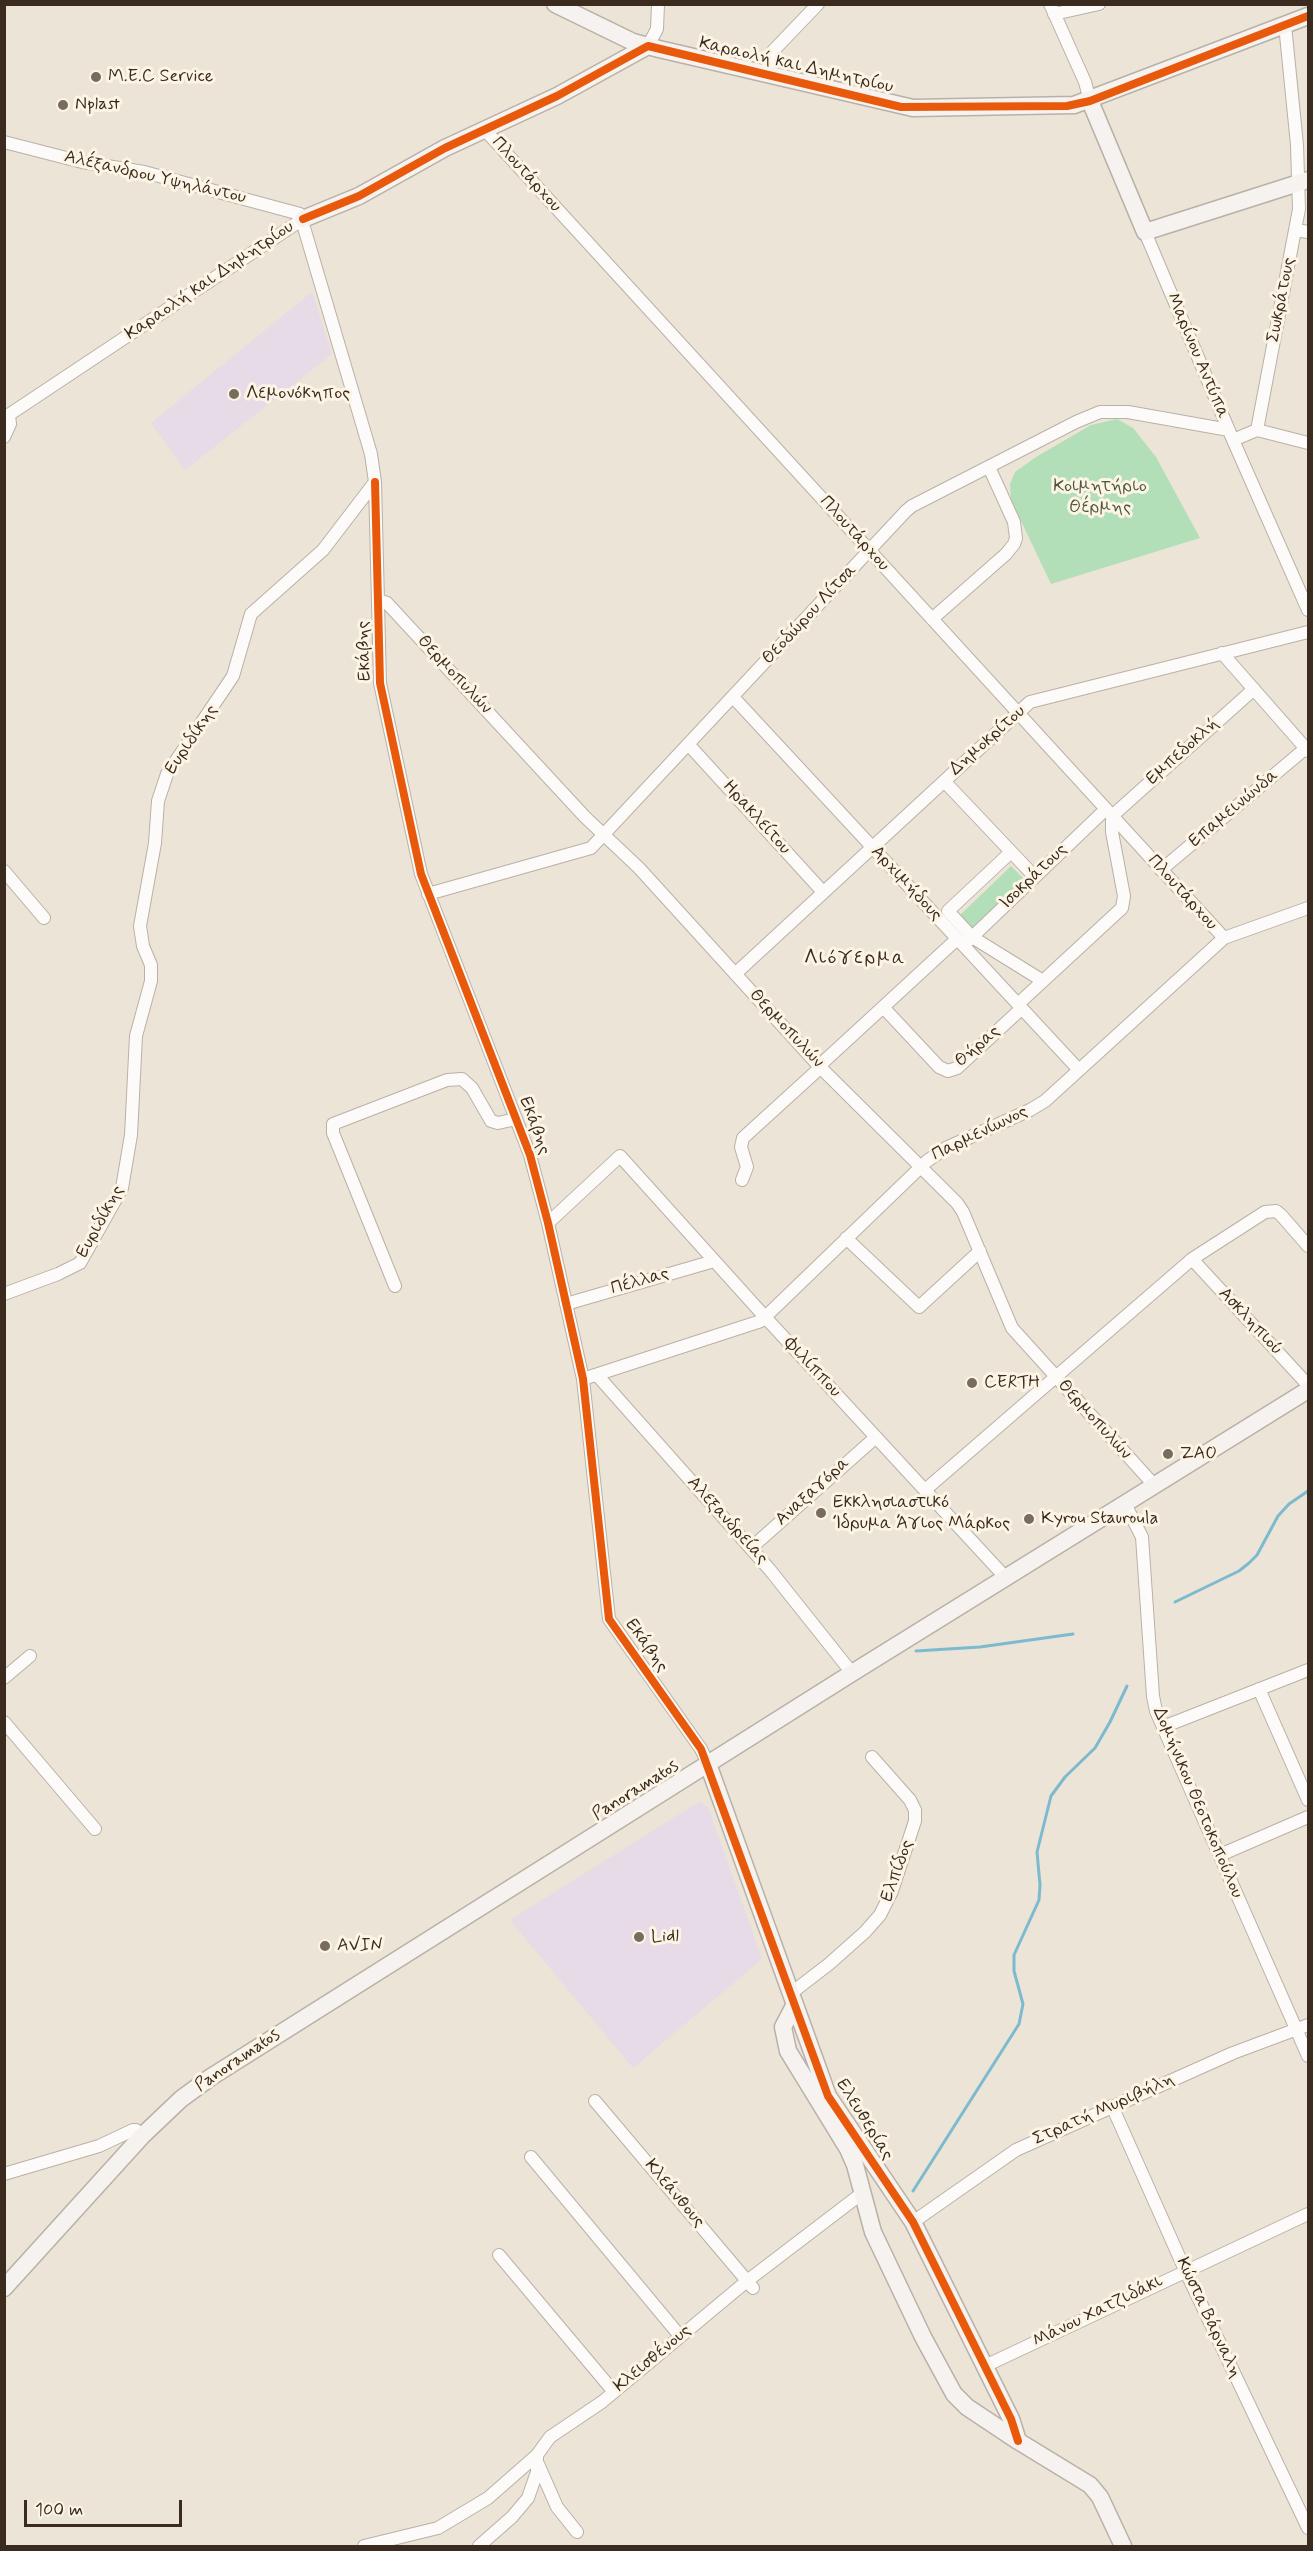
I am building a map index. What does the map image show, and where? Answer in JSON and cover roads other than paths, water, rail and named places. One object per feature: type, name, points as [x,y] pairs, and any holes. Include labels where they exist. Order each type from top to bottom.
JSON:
[{"type":"street","points":[[555,4],[633,42],[648,46],[657,30],[658,4]]},
{"type":"street","points":[[765,75],[773,51],[818,4]]},
{"type":"street","points":[[1090,101],[1085,82],[1052,9],[1100,4]]},
{"type":"street","name":"Καραολή και Δημητρίου","points":[[7,416],[303,219],[359,196],[445,148],[557,96],[648,46],[913,108],[1067,106],[1090,101],[1308,16]]},
{"type":"street","name":"Σωκράτους","points":[[1257,430],[1302,231],[1304,181],[1285,25]]},
{"type":"street","name":"Μαρίνου Αντύπα","points":[[1090,101],[1231,435],[1308,610]]},
{"type":"street","name":"Πλουτάρχου","points":[[484,129],[1224,938]]},
{"type":"street","name":"Αλέξανδρου Υψηλάντου","points":[[4,142],[82,162],[144,172],[275,206],[300,214],[303,219]]},
{"type":"street","points":[[1145,232],[1304,181]]},
{"type":"street","points":[[303,219],[372,454],[375,483]]},
{"type":"street","name":"Θεοδώρου Λίτσα","points":[[428,894],[588,849],[605,834],[906,511],[1076,422],[1100,412],[1128,412],[1231,435]]},
{"type":"street","points":[[4,437],[10,424],[7,416]]},
{"type":"street","points":[[1231,435],[1257,430],[1308,443]]},
{"type":"street","points":[[932,619],[1006,554],[1014,544],[1016,538],[1014,522],[988,467]]},
{"type":"street","name":"Εκάβης","points":[[375,483],[380,683],[421,874],[530,1155],[548,1223],[583,1378],[609,1619],[701,1749],[708,1764]]},
{"type":"street","name":"Ευριδίκης","points":[[4,1294],[58,1274],[80,1263],[122,1188],[131,1135],[136,1036],[151,981],[150,965],[143,946],[140,926],[155,843],[158,801],[167,774],[233,676],[251,614],[323,550],[375,483]]},
{"type":"street","name":"Θερμοπυλών","points":[[378,600],[387,603],[577,808],[633,861],[820,1066],[960,1207],[1012,1328],[1155,1486]]},
{"type":"street","name":"Δημοκρίτου","points":[[735,974],[1030,702],[1308,632]]},
{"type":"street","points":[[1222,653],[1307,750]]},
{"type":"street","name":"Εμπεδοκλή","points":[[1109,812],[1254,689]]},
{"type":"street","name":"Αρχιμήδους","points":[[733,697],[872,847],[964,940],[1019,1006],[1079,1070]]},
{"type":"street","name":"Ηρακλείτου","points":[[688,744],[823,892]]},
{"type":"street","name":"Επαμεινώνδα","points":[[1161,870],[1307,750]]},
{"type":"street","points":[[944,781],[1035,877]]},
{"type":"street","points":[[1019,1006],[1122,908],[1124,896],[1109,812]]},
{"type":"street","name":"Ισοκράτους","points":[[742,1180],[747,1167],[741,1147],[743,1138],[883,1007],[964,940],[1109,812]]},
{"type":"street","points":[[1011,852],[948,911],[964,940],[1043,981]]},
{"type":"street","points":[[4,871],[44,918]]},
{"type":"street","name":"Παρμενίωνος","points":[[583,1378],[744,1328],[765,1317],[921,1166],[946,1148],[1036,1107],[1224,938],[1308,908]]},
{"type":"street","name":"Θήρας","points":[[883,1007],[939,1067],[948,1071],[957,1068],[1019,1006]]},
{"type":"street","points":[[395,1286],[333,1133],[333,1124],[447,1080],[462,1079],[472,1088],[483,1111],[491,1121],[498,1123],[516,1119]]},
{"type":"street","name":"Φιλίππου","points":[[548,1223],[620,1156],[1006,1578]]},
{"type":"street","points":[[925,1490],[1192,1259],[1270,1210],[1281,1215],[1308,1246]]},
{"type":"street","points":[[846,1238],[919,1308],[980,1251]]},
{"type":"street","name":"Ασκληπιού","points":[[1192,1259],[1308,1384]]},
{"type":"street","name":"Πέλλας","points":[[566,1304],[714,1261]]},
{"type":"street","name":"Αλεξανδρείας","points":[[597,1375],[751,1548],[852,1672]]},
{"type":"street","name":"Panoramatos","points":[[4,2288],[142,2136],[181,2099],[218,2073],[852,1672],[1308,1390]]},
{"type":"street","name":"Αναξαγόρα","points":[[751,1548],[876,1437]]},
{"type":"street","name":"Δομήνικου Θεοτοκοπούλου","points":[[1125,1504],[1142,1537],[1156,1711],[1220,1855],[1302,2027],[1308,2056]]},
{"type":"street","points":[[4,1678],[30,1656]]},
{"type":"street","points":[[1163,1727],[1308,1670]]},
{"type":"street","points":[[1259,1689],[1308,1800]]},
{"type":"street","points":[[4,1722],[95,1829]]},
{"type":"street","name":"Ελπίδος","points":[[792,2000],[871,1926],[884,1909],[892,1891],[912,1830],[915,1810],[910,1800],[872,1757]]},
{"type":"street","name":"Ελευθερίας","points":[[708,1764],[828,2097],[913,2222],[1011,2420],[1018,2441]]},
{"type":"street","points":[[1220,1855],[1308,1817]]},
{"type":"street","name":"Ελευθερίας","points":[[792,2000],[783,2027],[785,2045],[793,2063],[826,2111],[848,2149],[880,2248],[923,2337],[954,2394],[967,2407],[1084,2481],[1096,2491],[1123,2547]]},
{"type":"street","name":"Στρατή Μυριβήλη","points":[[913,2222],[1016,2150],[1233,2053],[1302,2027]]},
{"type":"street","name":"Κλεάνθους","points":[[595,2101],[750,2284]]},
{"type":"street","name":"Κώστα Βάρναλη","points":[[1112,2106],[1185,2270],[1308,2528]]},
{"type":"street","points":[[4,2174],[83,2151],[118,2139],[133,2130],[142,2136]]},
{"type":"street","points":[[531,2157],[680,2336]]},
{"type":"street","name":"Κλεισθένους","points":[[479,2547],[524,2504],[534,2484],[537,2458],[550,2437],[614,2392],[680,2336],[750,2284],[861,2193]]},
{"type":"street","name":"Μάνου Χατζιδάκι","points":[[985,2366],[1308,2214]]},
{"type":"street","points":[[499,2255],[614,2392]]},
{"type":"street","points":[[364,2547],[438,2528],[488,2498],[537,2458],[557,2507],[577,2532]]},
{"type":"waterway","points":[[1175,1602],[1239,1571],[1249,1563],[1257,1555],[1278,1516],[1289,1504],[1308,1491]]},
{"type":"waterway","points":[[916,1651],[980,1647],[1073,1634]]},
{"type":"waterway","points":[[913,2191],[1019,2024],[1023,2004],[1014,1971],[1014,1955],[1039,1900],[1037,1852],[1051,1796],[1065,1777],[1095,1748],[1127,1686]]},
{"type":"place","name":"M.E.C Service","points":[[96,77]]},
{"type":"place","name":"Nplast","points":[[63,105]]},
{"type":"place","name":"Λεμονόκηπος","points":[[234,394]]},
{"type":"place","name":"CERTH","points":[[972,1383]]},
{"type":"place","name":"ZAO","points":[[1168,1454]]},
{"type":"place","name":"Εκκλησιαστικό Ίδρυμα Άγιος Μάρκος","points":[[821,1513]]},
{"type":"place","name":"Kyrou Stauroula","points":[[1029,1519]]},
{"type":"place","name":"Lidl","points":[[639,1937]]},
{"type":"place","name":"AVIN","points":[[325,1946]]},
{"type":"district","name":"Λιόγερμα","points":[[855,959]]},
{"type":"park label","name":"Κοιμητήριο Θέρμης","points":[[1100,497]]}]
